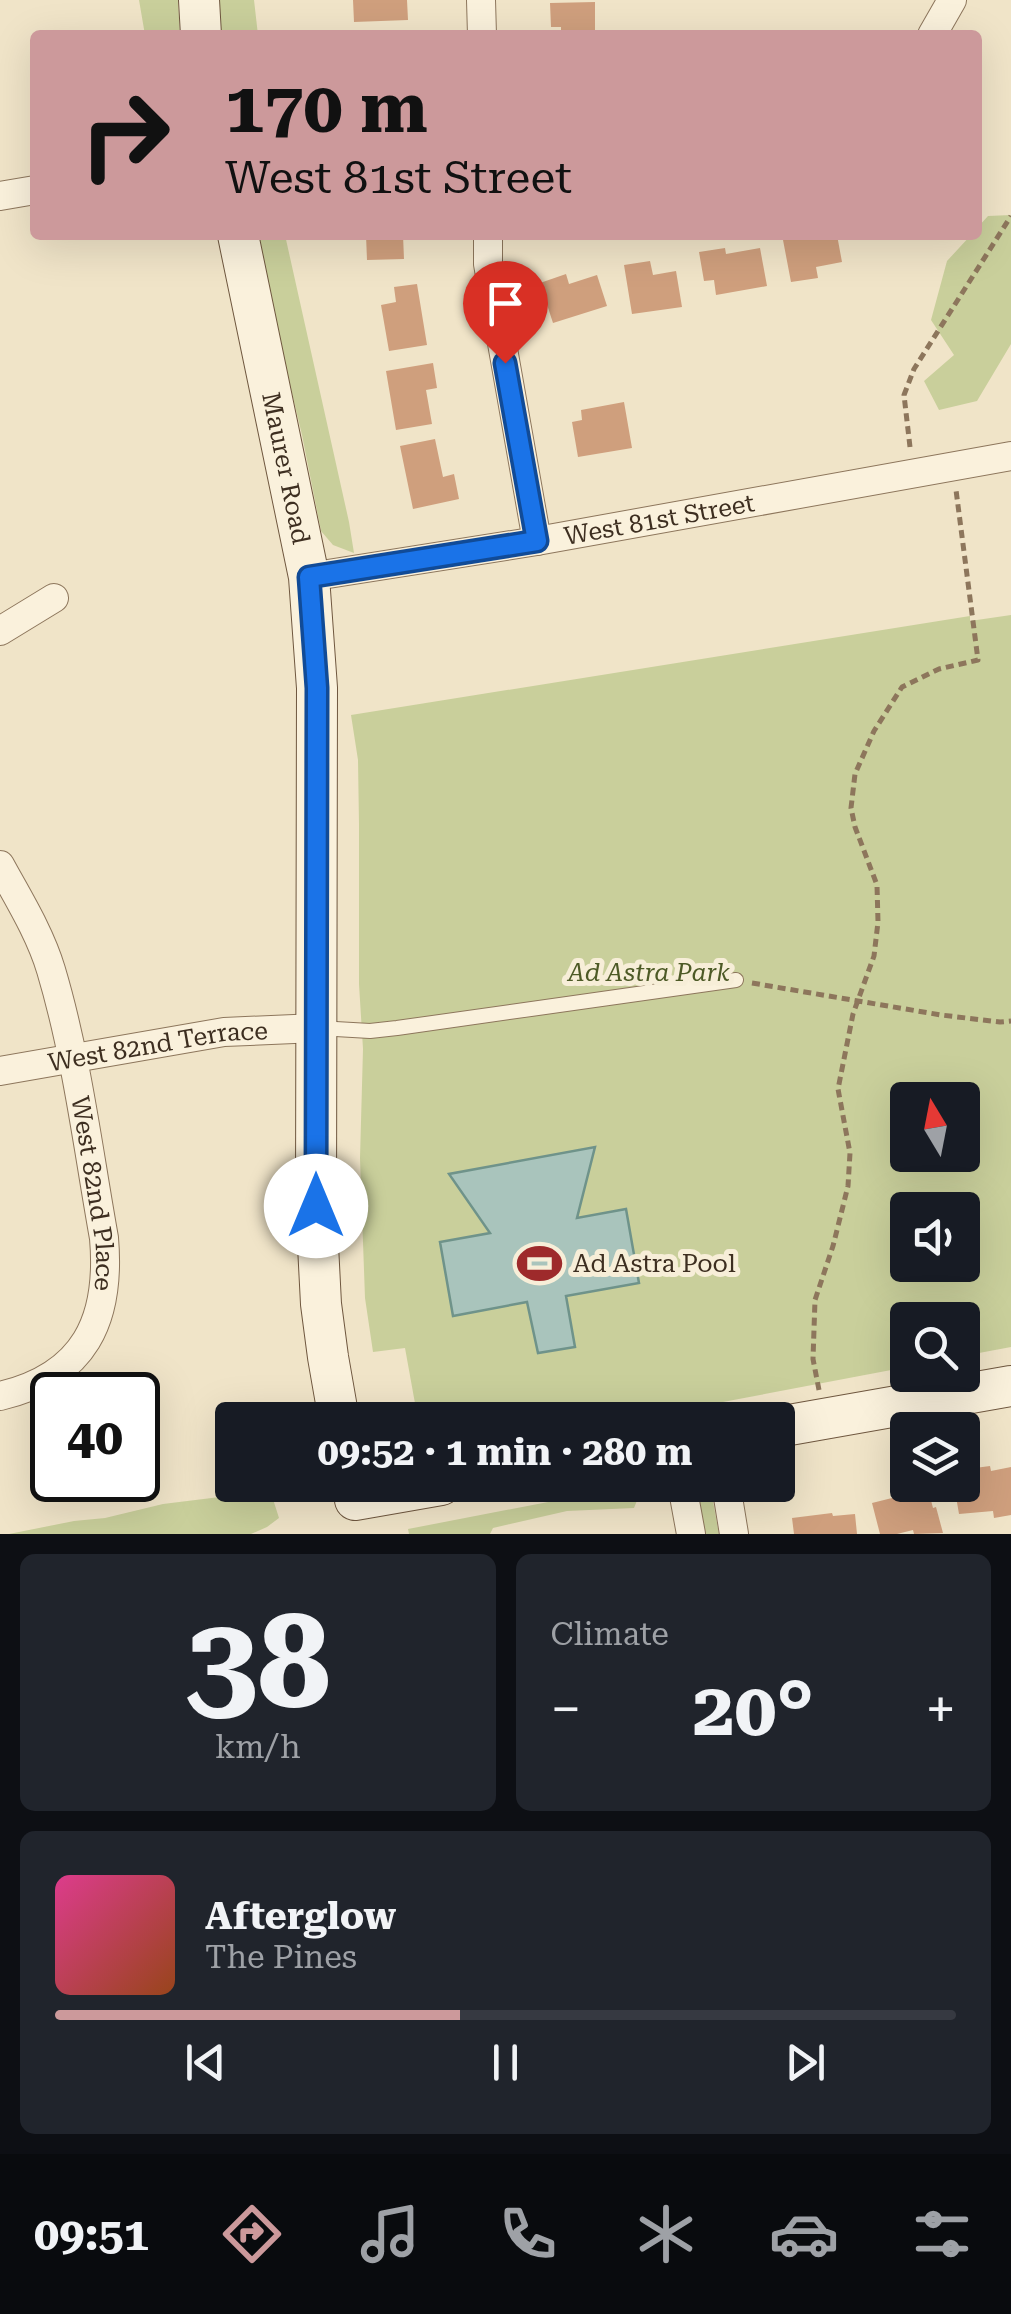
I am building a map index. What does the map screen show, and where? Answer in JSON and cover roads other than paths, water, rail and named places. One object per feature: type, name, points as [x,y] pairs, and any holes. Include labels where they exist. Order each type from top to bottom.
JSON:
[{"type":"street","points":[[199,0],[201,30]]},
{"type":"street","points":[[482,0],[482,30]]},
{"type":"street","points":[[935,30],[952,0]]},
{"type":"street","points":[[0,196],[30,191]]},
{"type":"street","name":"Maurer Road","points":[[239,240],[309,577],[317,688],[316,1206],[318,1263],[337,1402]]},
{"type":"street","points":[[488,240],[488,264],[537,541]]},
{"type":"street","name":"West 81st Street","points":[[309,577],[537,541],[1011,456]]},
{"type":"street","points":[[0,631],[54,598]]},
{"type":"street","name":"West 82nd Place","points":[[0,865],[50,968],[72,1059],[106,1262],[99,1316],[79,1352],[47,1380],[0,1396]]},
{"type":"street","name":"West 82nd Terrace","points":[[0,1071],[224,1032],[317,1028]]},
{"type":"street","points":[[795,1424],[1011,1386]]},
{"type":"street","points":[[685,1502],[691,1534]]},
{"type":"street","points":[[729,1502],[734,1534]]},
{"type":"lane","points":[[317,1028],[397,1028],[736,980]]},
{"type":"water","name":"Ad Astra Pool","points":[[595,1147],[577,1218],[626,1209],[639,1283],[566,1296],[575,1347],[538,1353],[527,1302],[453,1316],[440,1242],[490,1233],[449,1174]]},
{"type":"place","name":"Ad Astra Pool","points":[[540,1263]]},
{"type":"park label","name":"Ad Astra Park","points":[[649,972]]}]
